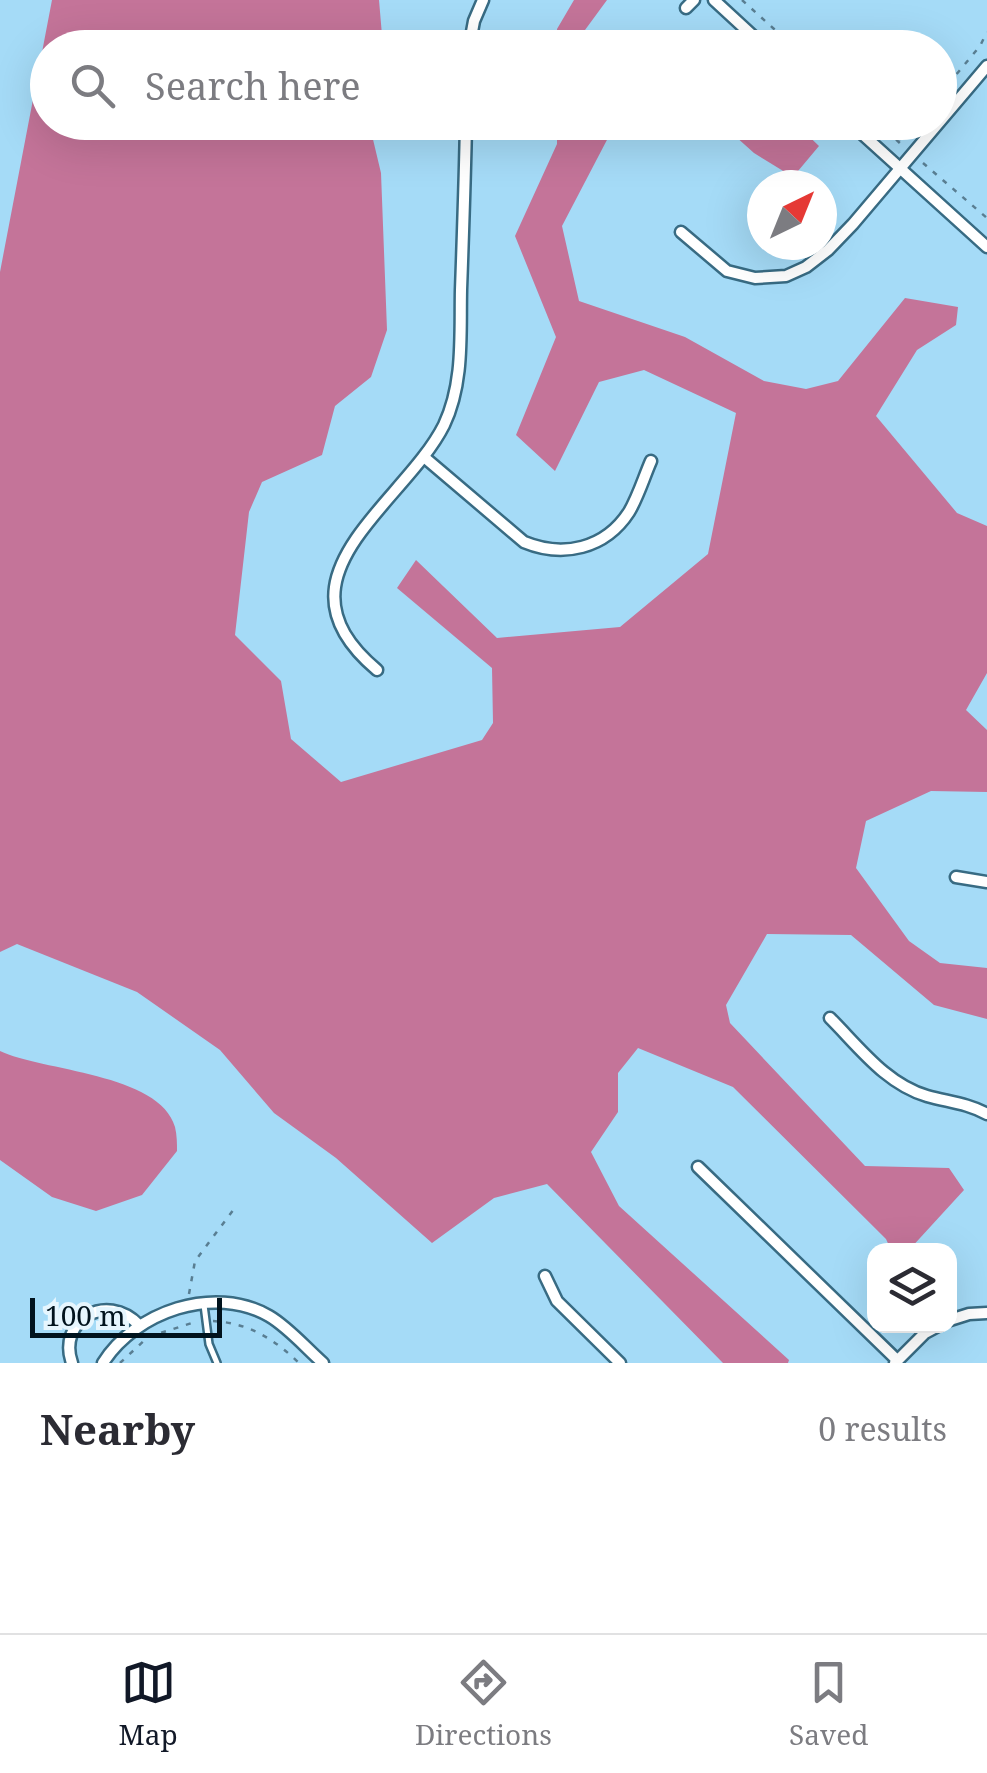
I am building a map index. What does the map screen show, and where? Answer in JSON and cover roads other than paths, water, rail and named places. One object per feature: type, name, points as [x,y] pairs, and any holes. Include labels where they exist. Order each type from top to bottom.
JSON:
[{"type":"street","points":[[473,30],[483,0]]},
{"type":"street","points":[[714,0],[746,30]]},
{"type":"street","points":[[957,102],[987,66]]},
{"type":"street","points":[[377,670],[351,648],[338,619],[334,594],[338,567],[354,541],[424,457],[445,423],[453,401],[461,354],[466,140]]},
{"type":"street","points":[[869,140],[987,247]]},
{"type":"street","points":[[681,232],[727,271],[755,278],[786,276],[828,250],[925,140]]},
{"type":"street","points":[[424,457],[524,542],[544,550],[570,551],[590,545],[628,513],[651,461]]},
{"type":"street","points":[[956,876],[987,882]]},
{"type":"street","points":[[830,1018],[895,1081],[927,1096],[973,1106],[987,1114]]},
{"type":"street","points":[[698,1167],[896,1362],[924,1333]]},
{"type":"street","points":[[545,1276],[557,1300],[620,1363]]},
{"type":"street","points":[[102,1363],[117,1343],[140,1325],[178,1308],[204,1304],[240,1307],[270,1316],[322,1363]]},
{"type":"street","points":[[72,1363],[68,1353],[70,1339],[79,1322],[91,1313],[117,1309],[140,1325]]},
{"type":"street","points":[[957,1318],[987,1313]]},
{"type":"lane","points":[[204,1304],[209,1344],[217,1363]]}]
